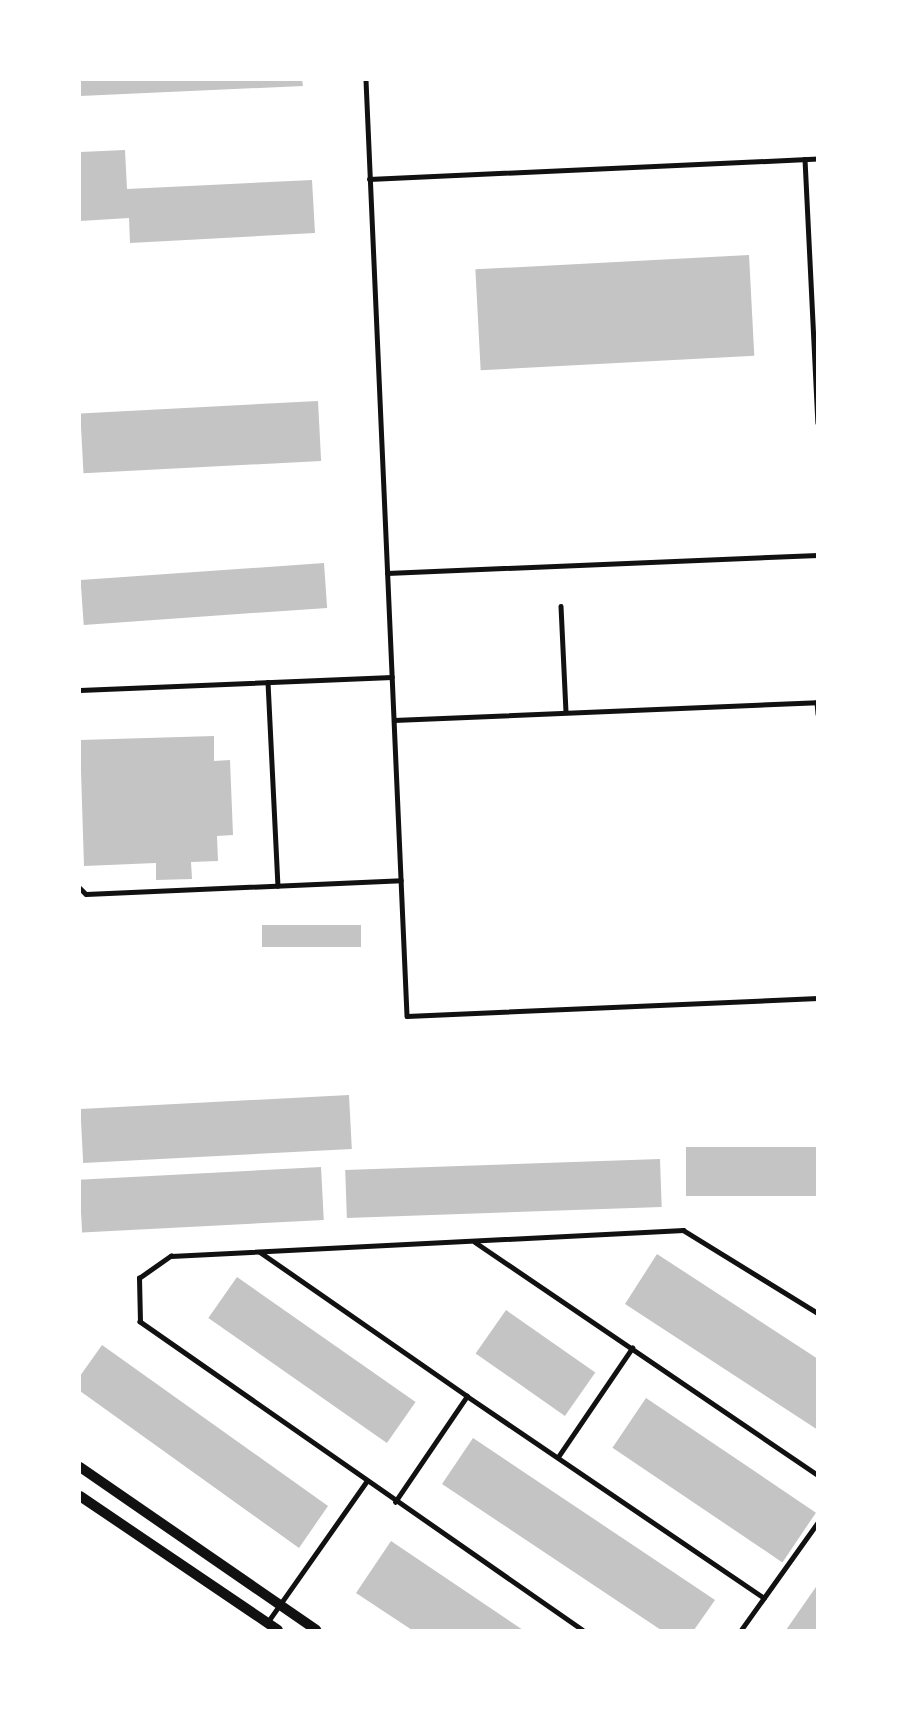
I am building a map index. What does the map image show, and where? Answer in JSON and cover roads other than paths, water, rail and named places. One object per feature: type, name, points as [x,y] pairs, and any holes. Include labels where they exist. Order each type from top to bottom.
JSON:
[{"type":"street","points":[[80,1467],[316,1630]]},
{"type":"street","points":[[80,1496],[278,1630]]},
{"type":"lane","points":[[366,80],[407,1016],[818,998]]},
{"type":"lane","points":[[805,159],[818,423]]},
{"type":"lane","points":[[369,179],[818,159]]},
{"type":"lane","points":[[387,573],[818,555]]},
{"type":"lane","points":[[561,606],[566,712]]},
{"type":"lane","points":[[80,690],[392,677]]},
{"type":"lane","points":[[268,682],[278,886]]},
{"type":"lane","points":[[394,720],[817,702],[818,714]]},
{"type":"lane","points":[[80,888],[86,894],[401,880]]},
{"type":"lane","points":[[582,1630],[366,1482],[140,1322],[139,1278],[171,1256],[683,1230],[818,1313]]},
{"type":"lane","points":[[474,1241],[818,1475]]},
{"type":"lane","points":[[260,1252],[764,1598]]},
{"type":"lane","points":[[558,1457],[632,1348]]},
{"type":"lane","points":[[395,1502],[467,1396]]},
{"type":"lane","points":[[267,1623],[366,1482]]},
{"type":"lane","points":[[741,1630],[818,1522]]}]
